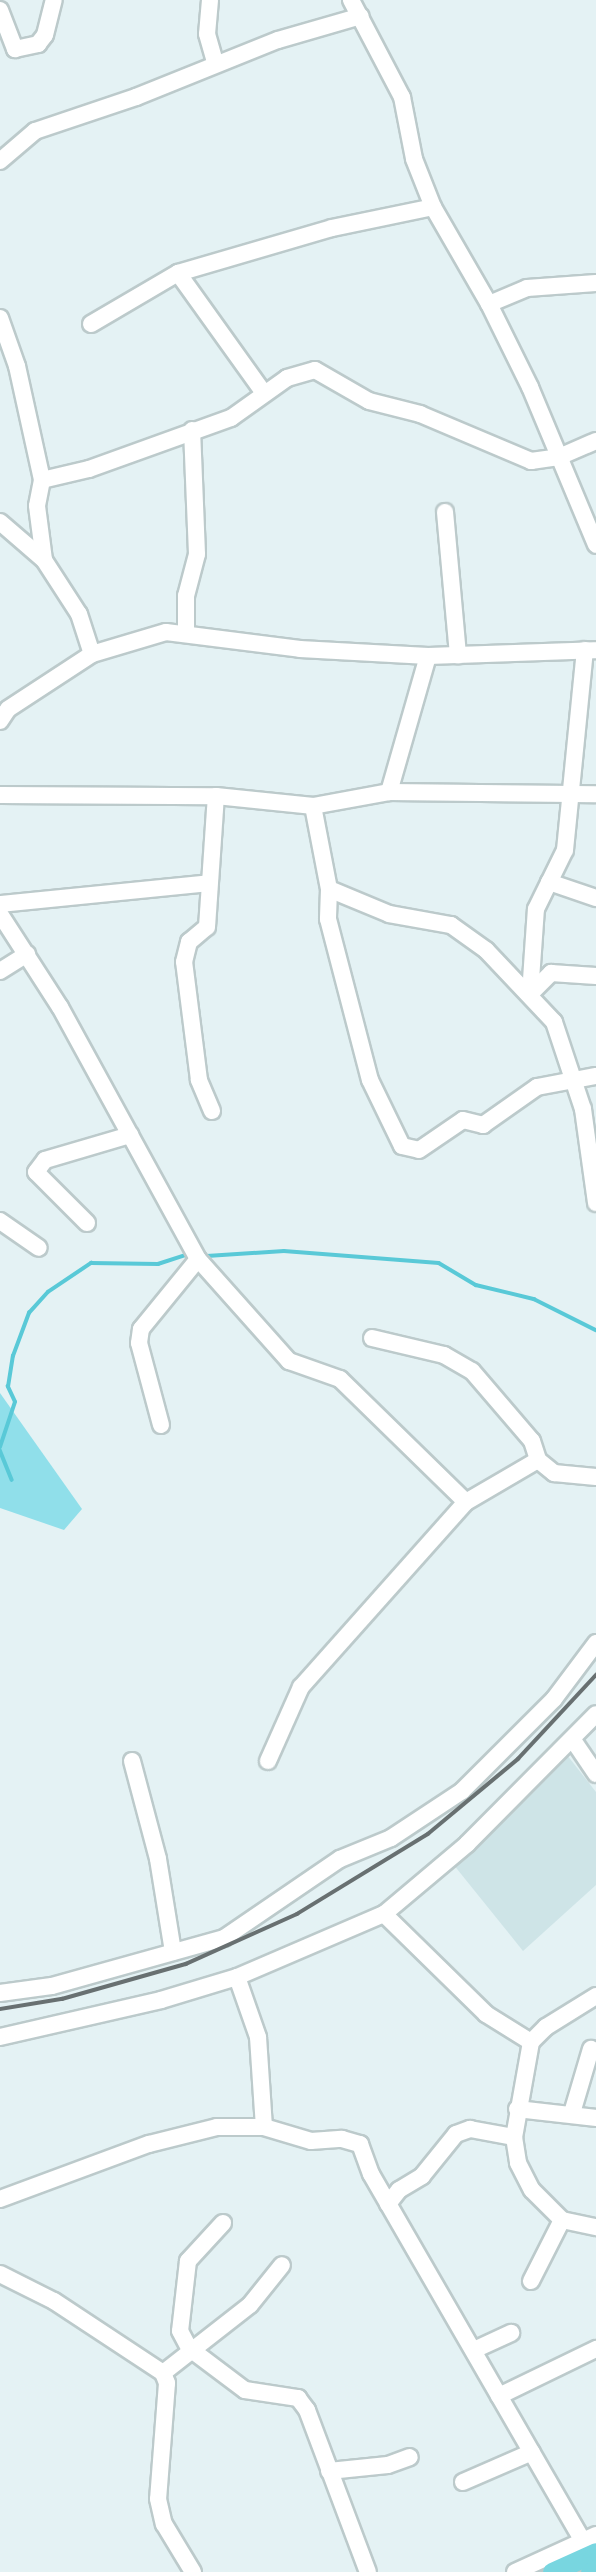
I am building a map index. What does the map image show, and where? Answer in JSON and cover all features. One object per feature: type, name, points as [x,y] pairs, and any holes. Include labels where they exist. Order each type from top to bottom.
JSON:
[{"type":"main road","points":[[552,2572],[592,2542]]},
{"type":"main road","points":[[590,2572],[596,2569]]},
{"type":"street","points":[[0,10],[15,49],[38,44],[45,35],[54,0]]},
{"type":"street","points":[[210,0],[206,34],[215,62]]},
{"type":"street","points":[[351,0],[402,97],[414,159],[433,207],[489,304],[596,545]]},
{"type":"street","points":[[0,161],[35,131],[136,97],[215,62],[361,16]]},
{"type":"street","points":[[90,324],[178,273],[332,228],[433,207]]},
{"type":"street","points":[[178,273],[264,393]]},
{"type":"street","points":[[489,304],[527,288],[596,283]]},
{"type":"street","points":[[1,324],[18,366],[42,480],[37,506],[44,560]]},
{"type":"street","points":[[0,370],[18,366]]},
{"type":"street","points":[[42,480],[89,469],[231,418],[287,378],[315,370],[369,401],[420,414],[531,461],[559,457],[596,441]]},
{"type":"street","points":[[186,633],[186,596],[197,554],[192,430]]},
{"type":"street","points":[[444,512],[458,655]]},
{"type":"street","points":[[0,522],[44,560],[79,614],[92,654]]},
{"type":"street","points":[[1,718],[92,654],[166,632],[300,649],[428,656],[590,650],[572,747],[574,794],[565,850],[536,909],[530,994]]},
{"type":"street","points":[[389,792],[428,656]]},
{"type":"street","points":[[0,795],[216,796],[313,806],[389,792],[596,794]]},
{"type":"street","points":[[212,1111],[199,1080],[184,962],[189,942],[207,927],[216,796]]},
{"type":"street","points":[[313,806],[329,889],[328,919],[370,1080],[402,1146],[419,1150],[463,1120],[483,1125],[537,1087],[596,1076]]},
{"type":"street","points":[[549,882],[596,898]]},
{"type":"street","points":[[0,904],[209,883]]},
{"type":"street","points":[[329,889],[389,914],[451,925],[486,950],[554,1022],[576,1081],[590,1140],[596,1203]]},
{"type":"street","points":[[0,914],[27,954],[198,1259],[289,1361],[340,1379],[466,1502]]},
{"type":"street","points":[[0,971],[27,954]]},
{"type":"street","points":[[530,994],[551,973],[596,976]]},
{"type":"street","points":[[88,1223],[36,1171],[45,1160],[130,1135]]},
{"type":"street","points":[[0,1221],[39,1248]]},
{"type":"street","points":[[161,1425],[139,1342],[141,1329],[198,1259]]},
{"type":"street","points":[[372,1338],[444,1355],[472,1371],[531,1441],[538,1460],[554,1473],[596,1477]]},
{"type":"street","points":[[268,1761],[301,1687],[466,1502],[538,1460]]},
{"type":"street","points":[[0,1993],[52,1986],[224,1938],[340,1859],[391,1838],[438,1809],[485,1770],[554,1699],[596,1643]]},
{"type":"street","points":[[0,2037],[161,2000],[237,1976],[384,1914],[467,1844],[596,1714]]},
{"type":"street","points":[[576,1737],[596,1737]]},
{"type":"street","points":[[576,1737],[596,1774]]},
{"type":"street","points":[[132,1761],[158,1859],[173,1952]]},
{"type":"street","points":[[384,1914],[486,2014],[531,2042]]},
{"type":"street","points":[[237,1976],[258,2037],[264,2127]]},
{"type":"street","points":[[596,1996],[545,2027],[531,2042],[514,2137],[518,2163],[532,2190],[562,2220],[596,2227]]},
{"type":"street","points":[[572,2113],[591,2049]]},
{"type":"street","points":[[517,2109],[572,2113],[596,2118]]},
{"type":"street","points":[[0,2199],[149,2144],[217,2127],[264,2127],[311,2141],[342,2139],[359,2144],[388,2204],[499,2396],[532,2452],[592,2542],[515,2572]]},
{"type":"street","points":[[388,2204],[422,2176],[456,2134],[470,2129],[514,2137]]},
{"type":"street","points":[[531,2281],[562,2220]]},
{"type":"street","points":[[223,2222],[188,2261],[180,2331],[189,2348],[245,2390],[298,2398],[368,2572]]},
{"type":"street","points":[[163,2373],[189,2348],[203,2344],[250,2305],[282,2265]]},
{"type":"street","points":[[0,2274],[54,2301],[163,2373],[167,2384],[158,2498],[164,2524],[193,2572]]},
{"type":"street","points":[[474,2350],[511,2333]]},
{"type":"street","points":[[499,2396],[596,2349]]},
{"type":"street","points":[[463,2482],[532,2452]]},
{"type":"street","points":[[329,2470],[388,2465],[410,2457]]},
{"type":"shaded area","points":[[0,1393],[82,1509],[64,1530],[0,1508]]},
{"type":"shaded area","points":[[567,1755],[596,1792],[596,1885],[523,1951],[453,1864]]},
{"type":"waterway","points":[[207,1256],[284,1251],[439,1263],[476,1285],[534,1299],[596,1330]]},
{"type":"waterway","points":[[0,1447],[15,1402],[8,1387],[13,1356],[29,1313],[48,1292],[91,1263],[158,1264],[186,1255]]},
{"type":"waterway","points":[[0,1450],[12,1480]]},
{"type":"railway","points":[[0,2009],[62,1999],[186,1964],[297,1914],[428,1834],[518,1759],[596,1675]]}]
